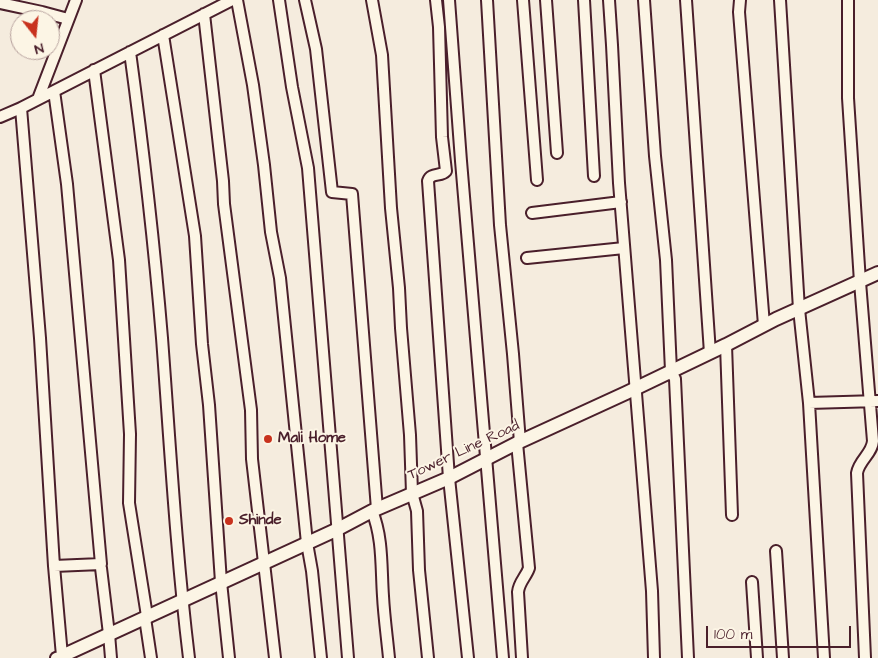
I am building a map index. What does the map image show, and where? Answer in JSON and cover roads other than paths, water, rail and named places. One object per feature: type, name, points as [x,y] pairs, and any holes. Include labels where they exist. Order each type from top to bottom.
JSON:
[{"type":"street","points":[[38,99],[76,0]]},
{"type":"street","points":[[0,117],[232,0]]},
{"type":"street","points":[[237,0],[253,85],[271,232],[280,278],[307,543],[312,571],[321,658]]},
{"type":"street","points":[[278,0],[292,87],[308,168],[348,658]]},
{"type":"street","points":[[305,0],[316,49],[332,192],[352,194],[375,510],[380,543],[389,658]]},
{"type":"street","points":[[372,0],[382,55],[391,208],[410,435],[412,494],[417,511],[419,570],[428,658]]},
{"type":"street","points":[[436,0],[442,137],[446,171],[444,174],[431,176],[428,181],[449,478],[468,658]]},
{"type":"street","points":[[449,0],[503,658]]},
{"type":"street","points":[[487,0],[500,225],[513,354],[518,442],[529,568],[519,585],[518,592],[522,658]]},
{"type":"street","points":[[523,0],[537,180]]},
{"type":"street","points":[[546,0],[557,153]]},
{"type":"street","points":[[584,0],[594,176]]},
{"type":"street","points":[[609,0],[624,248],[652,591],[654,658]]},
{"type":"street","points":[[644,0],[666,260],[671,371],[675,379],[688,658]]},
{"type":"street","points":[[686,0],[710,353]]},
{"type":"street","points":[[740,0],[739,12],[764,325]]},
{"type":"street","points":[[780,0],[799,309],[809,403],[824,658]]},
{"type":"street","points":[[848,0],[848,98],[860,282],[874,401],[872,448],[858,467],[857,473],[865,658]]},
{"type":"street","points":[[0,4],[68,19]]},
{"type":"street","points":[[204,14],[224,204],[251,410],[252,459],[275,658]]},
{"type":"street","points":[[163,35],[195,236],[221,582],[229,658]]},
{"type":"street","points":[[130,52],[143,146],[155,260],[182,600],[190,658]]},
{"type":"street","points":[[94,70],[119,260],[130,434],[129,503],[152,658]]},
{"type":"street","points":[[54,91],[67,184],[101,564],[54,566]]},
{"type":"street","points":[[21,108],[40,338],[60,657]]},
{"type":"street","points":[[532,213],[621,202]]},
{"type":"street","points":[[528,258],[624,248]]},
{"type":"street","name":"Tower Line Road","points":[[60,657],[375,510],[449,478],[518,442],[878,273]]},
{"type":"street","points":[[726,345],[732,515]]},
{"type":"street","points":[[809,403],[874,401]]},
{"type":"street","points":[[776,551],[783,658]]},
{"type":"street","points":[[101,568],[110,634],[111,658]]},
{"type":"street","points":[[752,582],[757,658]]},
{"type":"place","name":"Mali Home","points":[[268,439]]},
{"type":"place","name":"Shinde","points":[[229,521]]}]
